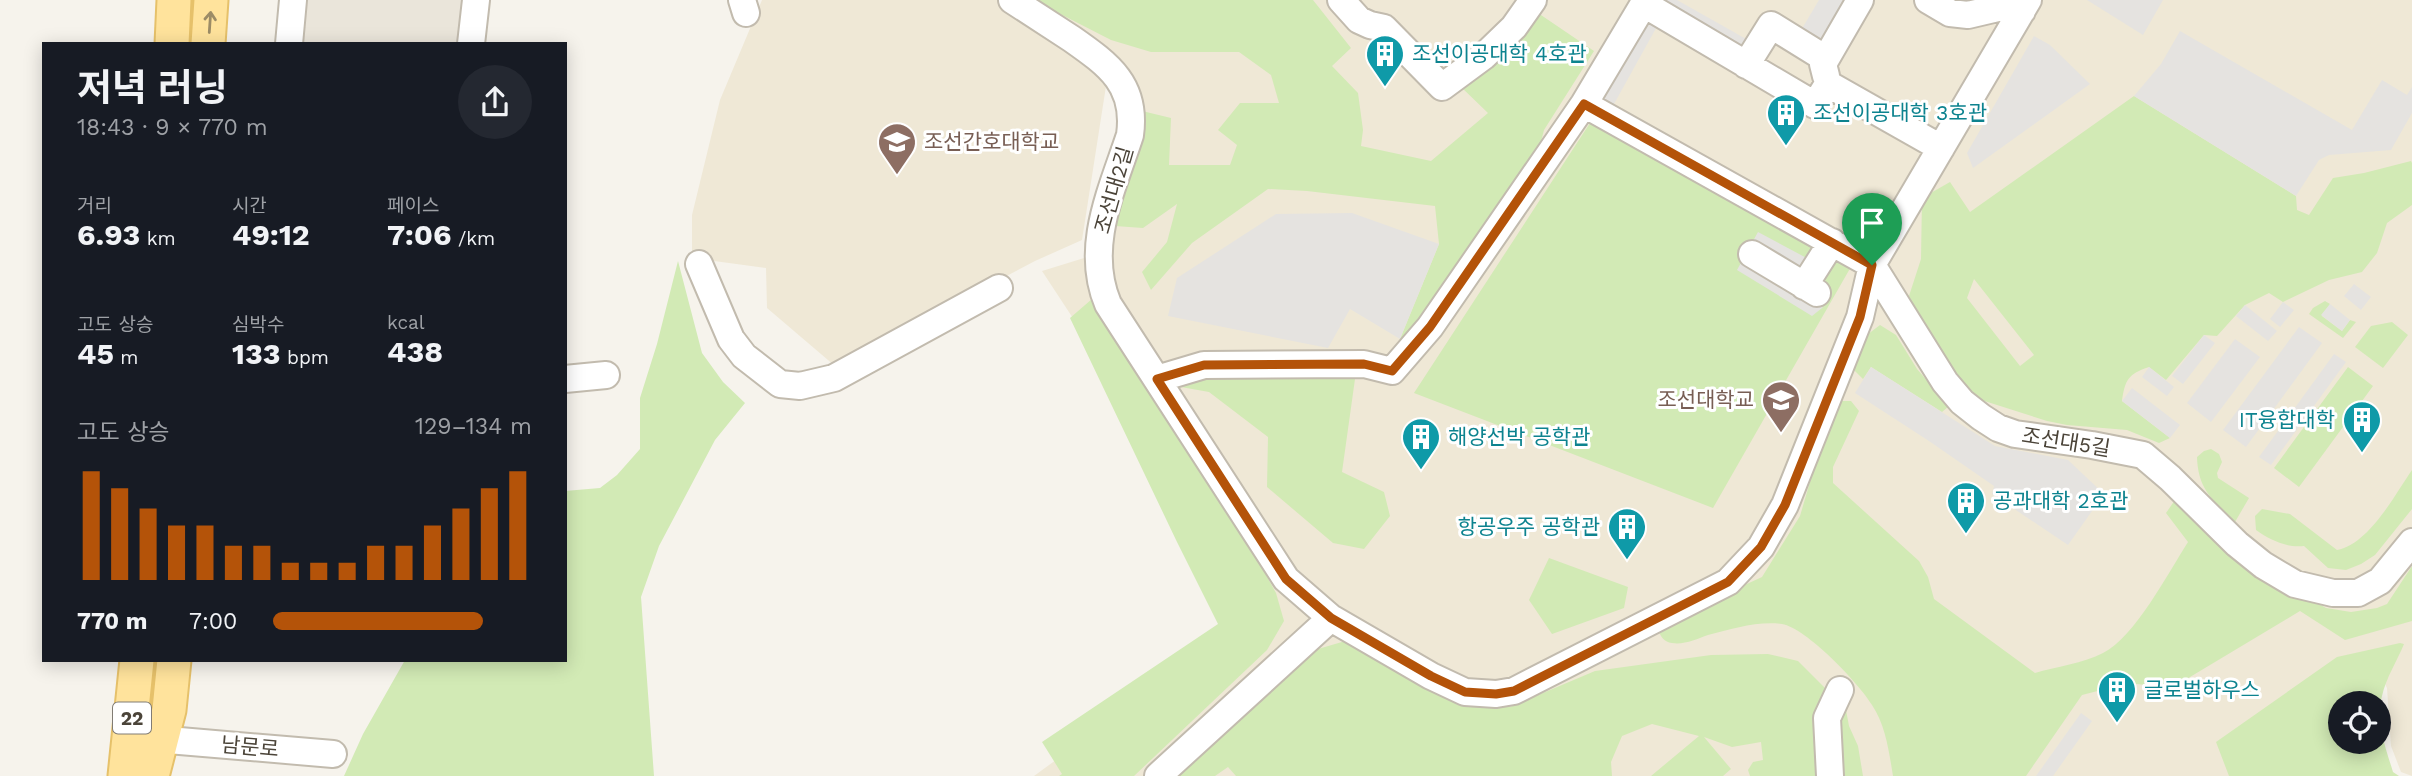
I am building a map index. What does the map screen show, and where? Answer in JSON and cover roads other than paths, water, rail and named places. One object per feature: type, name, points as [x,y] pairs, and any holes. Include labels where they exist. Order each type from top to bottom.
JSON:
[{"type":"main road","points":[[173,42],[174,0]]},
{"type":"main road","points":[[208,42],[211,0]]},
{"type":"main road","name":"22","points":[[125,776],[137,662]]},
{"type":"main road","name":"22","points":[[152,776],[169,725],[174,662]]},
{"type":"main road","points":[[169,725],[170,776]]},
{"type":"street","points":[[289,42],[293,0]]},
{"type":"street","points":[[471,42],[476,0]]},
{"type":"street","name":"조선대2길","points":[[1012,0],[1102,61],[1113,71],[1127,93],[1132,121],[1130,135],[1101,227],[1097,247],[1099,277],[1108,304],[1286,579],[1331,618],[1431,676],[1465,692],[1506,694],[1728,582],[1761,547],[1785,505],[1860,317],[1872,265]]},
{"type":"street","points":[[1341,0],[1359,20],[1384,28],[1442,87],[1483,56],[1514,27],[1533,0]]},
{"type":"street","points":[[1157,379],[1204,365],[1364,364],[1392,371],[1430,327],[1584,104],[1645,2],[1815,105],[1860,0]]},
{"type":"street","points":[[1928,0],[1950,13],[1968,15],[2002,7],[2025,6]]},
{"type":"street","points":[[1584,104],[1872,265],[2025,6]]},
{"type":"street","points":[[1746,65],[1771,25],[1827,72],[1941,148]]},
{"type":"street","points":[[1752,254],[1811,290],[1832,242]]},
{"type":"street","points":[[699,264],[731,339],[744,356],[780,384],[800,386],[834,377],[999,288]]},
{"type":"street","name":"조선대5길","points":[[1872,265],[1945,382],[1980,416],[1998,428],[2015,434],[2143,455],[2171,478],[2237,544],[2263,565],[2295,584],[2333,593],[2358,593],[2379,581],[2412,542]]},
{"type":"street","points":[[567,379],[606,375]]},
{"type":"street","points":[[1158,776],[1331,618]]},
{"type":"street","points":[[1830,776],[1827,718],[1840,690]]},
{"type":"street","name":"남문로","points":[[169,725],[333,754]]},
{"type":"place","name":"조선이공대학 4호관","points":[[1385,88]]},
{"type":"place","name":"조선이공대학 3호관","points":[[1786,147]]},
{"type":"place","name":"조선간호대학교","points":[[897,176]]},
{"type":"place","name":"조선대학교","points":[[1781,434]]},
{"type":"place","name":"IT융합대학","points":[[2362,454]]},
{"type":"place","name":"해양선박 공학관","points":[[1421,471]]},
{"type":"place","name":"공과대학 2호관","points":[[1966,535]]},
{"type":"place","name":"항공우주 공학관","points":[[1627,561]]},
{"type":"place","name":"글로벌하우스","points":[[2117,724]]}]
